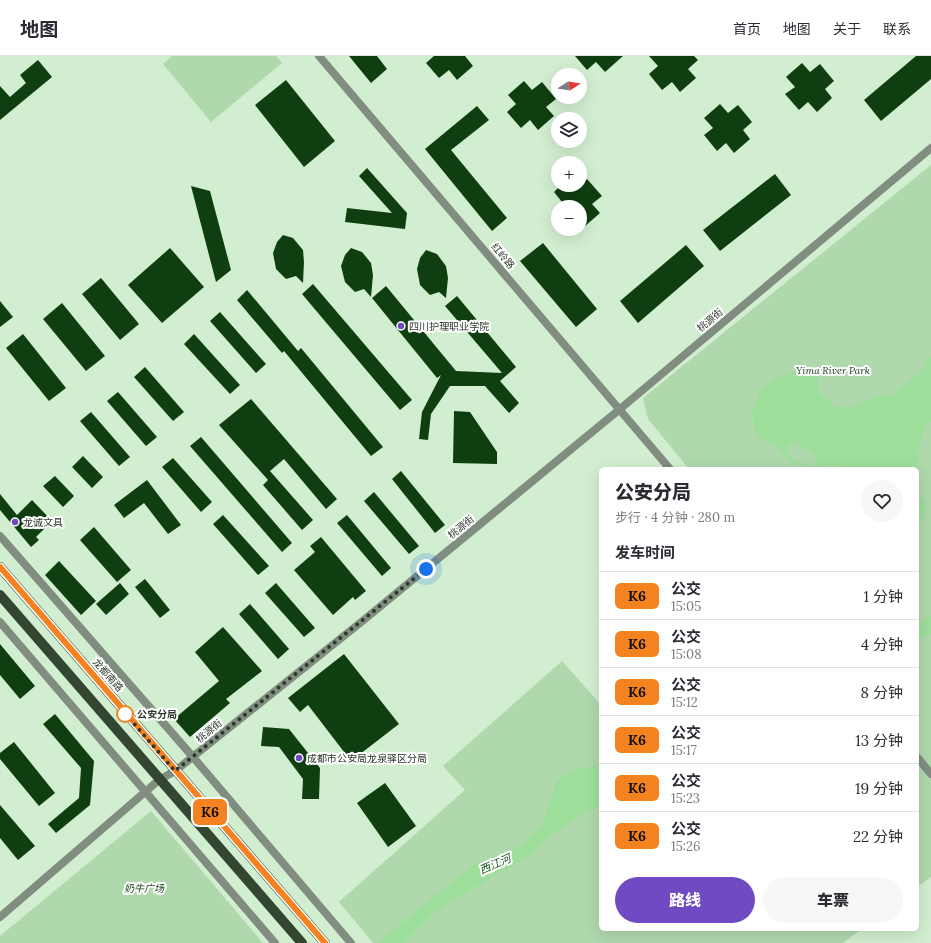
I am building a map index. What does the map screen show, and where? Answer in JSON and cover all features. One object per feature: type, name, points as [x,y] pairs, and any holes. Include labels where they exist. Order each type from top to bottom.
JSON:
[{"type":"main road","name":"龙都南路","points":[[0,567],[325,943]]},
{"type":"main road","points":[[0,595],[302,943]]},
{"type":"street","name":"红岭路","points":[[319,56],[668,467]]},
{"type":"street","name":"桃源街","points":[[0,917],[159,780],[175,771],[193,757],[365,619],[620,409],[931,148]]},
{"type":"street","points":[[0,536],[193,757],[350,942]]},
{"type":"street","points":[[0,622],[275,943]]},
{"type":"street","points":[[919,759],[931,774]]},
{"type":"green space","points":[[172,56],[276,56],[282,63],[211,122],[163,64]]},
{"type":"green space","name":"Yima River Park","points":[[931,165],[931,877],[919,886],[919,467],[687,467],[648,419],[643,398]]},
{"type":"green space","points":[[562,661],[599,703],[599,931],[859,931],[843,943],[373,943],[339,902],[465,790],[443,766]]},
{"type":"green space","name":"奶牛广场","points":[[151,811],[263,943],[0,943],[0,936]]},
{"type":"water","points":[[931,357],[931,422],[926,424],[920,443],[917,467],[826,466],[822,467],[815,467],[807,467],[790,462],[777,446],[760,438],[755,430],[752,413],[760,390],[776,378],[802,369],[817,376],[819,392],[835,407],[850,407],[878,396],[892,395],[921,372],[927,359]],"holes":[[[795,443],[812,451],[817,459],[815,467],[803,464],[787,453],[787,446]]]},
{"type":"water","points":[[919,495],[927,504],[919,527]]},
{"type":"water","points":[[931,616],[931,634],[919,640],[919,622]]},
{"type":"water","name":"西江河","points":[[599,766],[599,806],[586,812],[554,833],[530,856],[490,878],[435,912],[404,943],[377,943],[473,865],[521,846],[542,825],[557,781],[573,770]]},
{"type":"building","points":[[349,56],[377,56],[387,69],[371,83]]},
{"type":"building","points":[[434,56],[465,56],[473,66],[457,80],[449,70],[439,78],[426,63]]},
{"type":"building","points":[[575,56],[623,56],[605,72],[596,62],[587,70],[587,68],[585,68]]},
{"type":"building","points":[[649,56],[694,56],[698,60],[688,69],[696,78],[680,92],[672,82],[662,90],[649,74],[658,66]]},
{"type":"building","points":[[916,56],[931,56],[931,79],[881,121],[864,100]]},
{"type":"building","points":[[38,60],[52,77],[0,120],[0,86],[10,97],[26,83],[20,75]]},
{"type":"building","points":[[802,63],[810,72],[820,64],[834,81],[825,89],[832,98],[817,112],[808,102],[799,110],[785,94],[795,87],[786,77]]},
{"type":"building","points":[[286,80],[335,141],[304,167],[255,105]]},
{"type":"building","points":[[524,81],[532,90],[542,82],[551,93],[551,103],[546,107],[551,113],[551,119],[538,130],[530,120],[521,128],[507,112],[516,104],[508,95]]},
{"type":"building","points":[[720,104],[728,113],[738,105],[752,122],[743,130],[750,139],[734,153],[726,143],[717,151],[704,135],[713,128],[704,118]]},
{"type":"building","points":[[477,106],[489,120],[451,150],[507,218],[492,231],[425,149]]},
{"type":"building","points":[[367,168],[407,213],[405,229],[345,222],[347,208],[392,213],[359,176]]},
{"type":"building","points":[[775,174],[791,195],[720,251],[703,230]]},
{"type":"building","points":[[587,179],[602,196],[592,204],[600,213],[587,224],[587,200],[560,200],[554,192],[587,192]]},
{"type":"building","points":[[191,186],[210,191],[231,270],[216,282]]},
{"type":"building","points":[[283,235],[293,238],[303,250],[303,283],[296,276],[286,279],[276,269],[273,253],[277,242]]},
{"type":"building","points":[[543,243],[597,309],[576,327],[520,261]]},
{"type":"building","points":[[686,245],[704,266],[638,323],[620,301]]},
{"type":"building","points":[[170,248],[204,287],[162,323],[128,285]]},
{"type":"building","points":[[351,248],[362,252],[371,263],[373,275],[371,297],[364,289],[355,292],[345,282],[341,266],[345,255]]},
{"type":"building","points":[[426,250],[437,254],[446,266],[448,278],[446,298],[439,292],[430,295],[420,285],[417,269],[420,258]]},
{"type":"building","points":[[101,278],[139,324],[120,340],[82,294]]},
{"type":"building","points":[[313,284],[412,400],[400,410],[302,294]]},
{"type":"building","points":[[386,286],[456,371],[502,373],[445,306],[457,296],[516,367],[500,381],[519,403],[509,413],[485,386],[450,386],[431,414],[428,440],[419,439],[422,412],[441,375],[437,378],[372,298]]},
{"type":"building","points":[[247,290],[298,351],[301,348],[383,447],[371,456],[284,351],[282,353],[237,300]]},
{"type":"building","points":[[0,301],[13,317],[0,327]]},
{"type":"building","points":[[62,303],[105,356],[86,371],[43,319]]},
{"type":"building","points":[[220,312],[266,364],[256,373],[210,321]]},
{"type":"building","points":[[23,334],[66,388],[49,401],[6,348]]},
{"type":"building","points":[[194,334],[240,385],[230,394],[184,344]]},
{"type":"building","points":[[145,367],[184,412],[173,421],[134,377]]},
{"type":"building","points":[[118,392],[157,437],[146,446],[107,401]]},
{"type":"building","points":[[251,399],[337,499],[326,509],[284,459],[270,471],[313,520],[302,530],[263,485],[268,480],[219,425]]},
{"type":"building","points":[[454,411],[470,412],[497,452],[497,464],[453,463]]},
{"type":"building","points":[[91,412],[130,457],[119,466],[80,421]]},
{"type":"building","points":[[201,437],[292,543],[282,552],[190,446]]},
{"type":"building","points":[[83,456],[103,477],[92,488],[72,467]]},
{"type":"building","points":[[173,458],[212,502],[201,512],[162,467]]},
{"type":"building","points":[[401,471],[445,525],[435,533],[392,479]]},
{"type":"building","points":[[55,476],[74,496],[63,507],[43,486]]},
{"type":"building","points":[[147,480],[181,525],[168,534],[144,503],[124,518],[114,505]]},
{"type":"building","points":[[374,492],[419,546],[409,554],[364,501]]},
{"type":"building","points":[[0,494],[17,515],[32,500],[52,521],[36,537],[39,540],[31,547],[0,510]]},
{"type":"building","points":[[223,515],[269,566],[258,575],[213,524]]},
{"type":"building","points":[[347,515],[391,568],[382,576],[337,523]]},
{"type":"building","points":[[94,527],[131,570],[117,582],[80,540]]},
{"type":"building","points":[[321,537],[366,591],[355,600],[353,597],[333,615],[294,570],[315,552],[310,546]]},
{"type":"building","points":[[59,561],[96,601],[81,615],[45,575]]},
{"type":"building","points":[[145,579],[170,610],[160,618],[135,587]]},
{"type":"building","points":[[120,583],[129,594],[106,615],[96,604]]},
{"type":"building","points":[[276,583],[315,628],[304,637],[265,593]]},
{"type":"building","points":[[250,604],[289,649],[278,659],[239,614]]},
{"type":"building","points":[[223,627],[262,671],[226,699],[230,703],[190,737],[174,719],[219,681],[195,652]]},
{"type":"building","points":[[0,644],[35,686],[20,699],[0,675]]},
{"type":"building","points":[[344,654],[399,724],[351,761],[308,705],[300,712],[288,698]]},
{"type":"building","points":[[55,714],[94,761],[90,805],[56,833],[48,824],[79,798],[81,768],[43,724]]},
{"type":"building","name":"成都市公安局龙泉驿区分局","points":[[263,727],[289,729],[320,768],[319,799],[302,799],[303,779],[279,747],[261,746]]},
{"type":"building","points":[[14,742],[55,793],[39,806],[0,759],[0,753]]},
{"type":"building","points":[[385,783],[416,826],[388,847],[357,803]]},
{"type":"building","points":[[0,805],[35,846],[18,860],[0,838]]},
{"type":"bus line","name":"K6","points":[[0,567],[325,943]]},
{"type":"place","name":"四川护理职业学院","points":[[401,326]]},
{"type":"place","name":"龙诚文具","points":[[15,522]]},
{"type":"place","name":"公安分局","points":[[125,714]]},
{"type":"place","name":"成都市公安局龙泉驿区分局","points":[[299,758]]},
{"type":"route","points":[[125,714],[123,711],[175,771],[426,569]]}]
